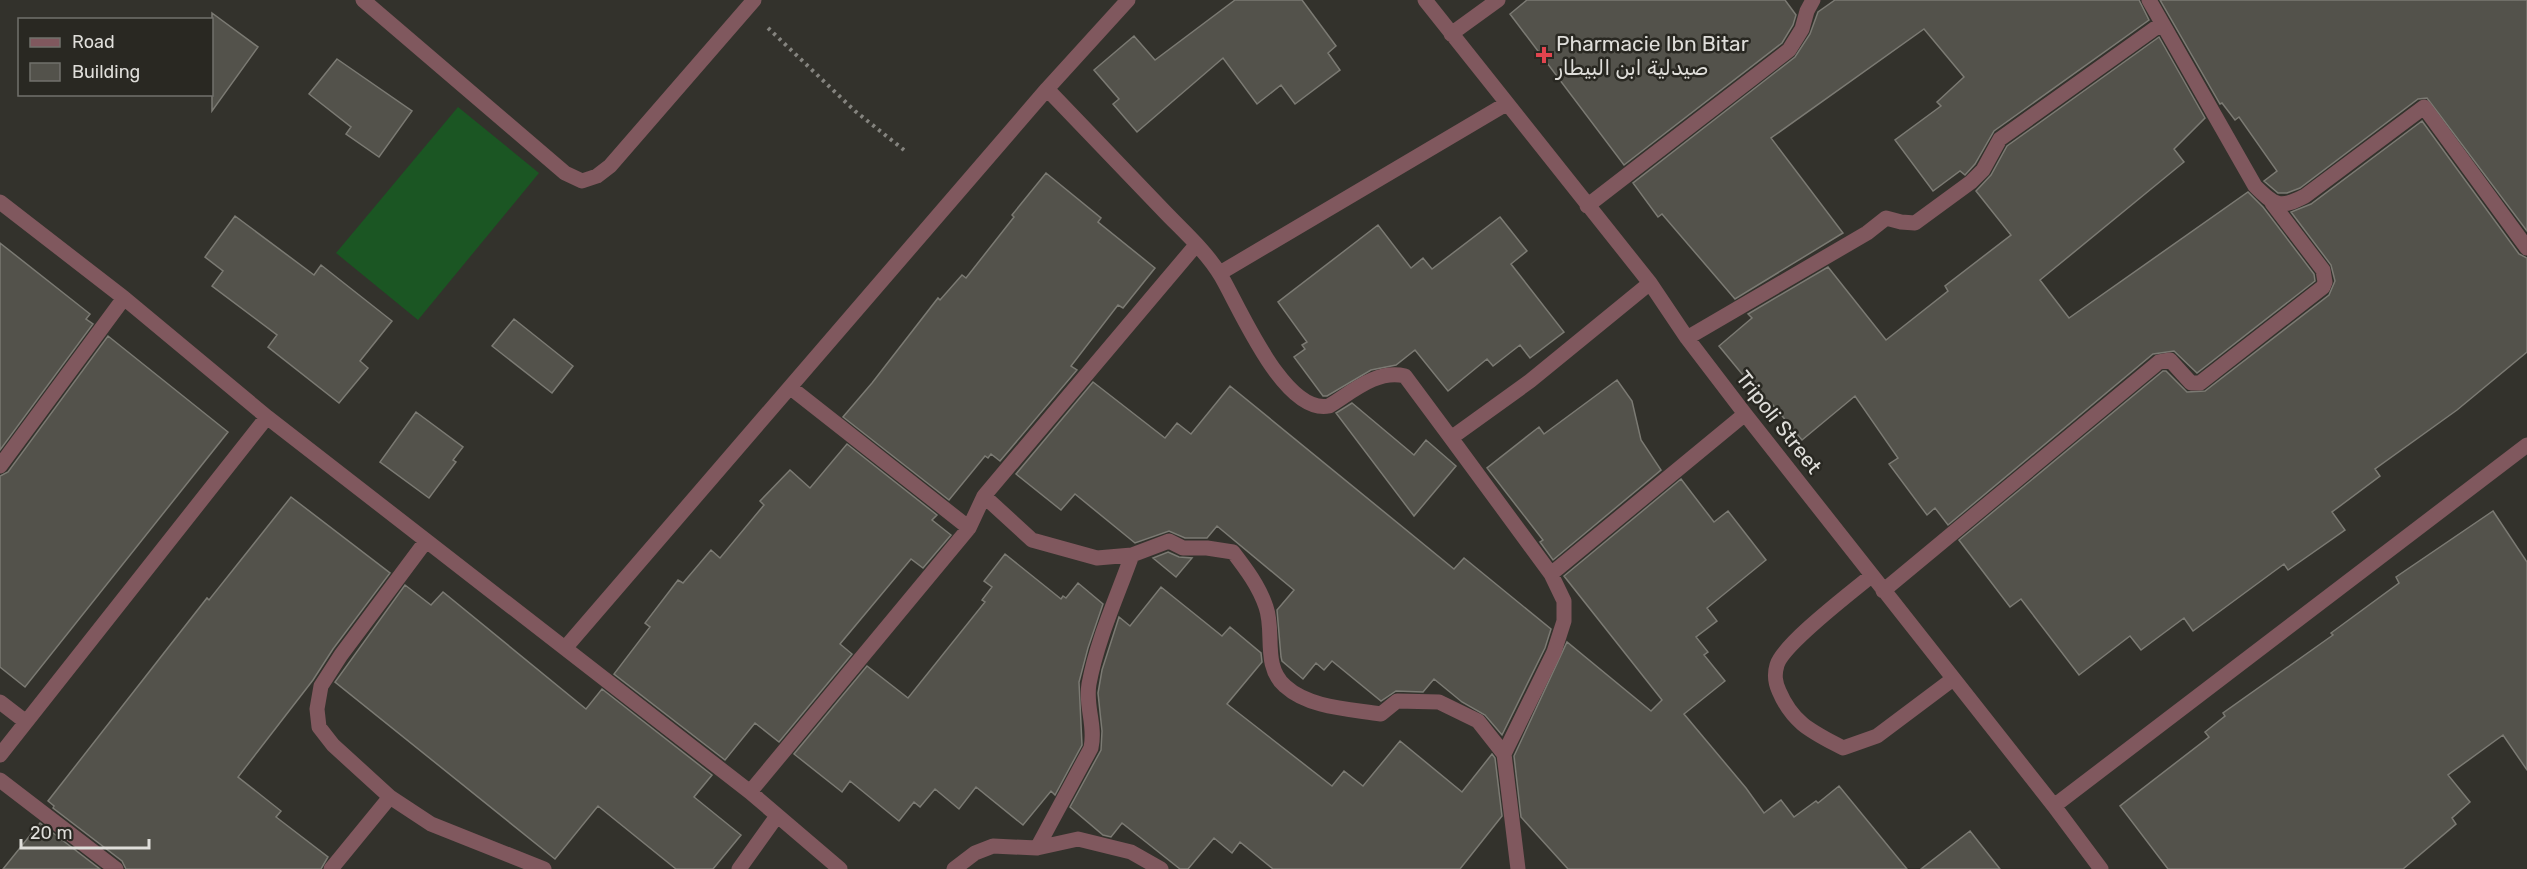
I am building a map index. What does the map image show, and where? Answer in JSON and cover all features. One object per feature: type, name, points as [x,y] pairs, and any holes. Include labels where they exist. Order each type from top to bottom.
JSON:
[{"type":"street","points":[[363,0],[565,173],[582,181],[597,176],[610,166],[751,4]]},
{"type":"street","points":[[567,647],[1047,89],[1128,0]]},
{"type":"street","name":"Tripoli Street","points":[[1425,0],[1650,283],[1687,338],[1745,414],[2054,806],[2101,869]]},
{"type":"street","points":[[1451,34],[1498,0]]},
{"type":"street","points":[[1587,206],[1789,50],[1803,29],[1807,11],[1814,0]]},
{"type":"street","points":[[1883,591],[2159,362],[2170,360],[2191,383],[2200,383],[2323,288],[2325,282],[2323,270],[2272,203],[2255,186],[2149,0]]},
{"type":"street","points":[[1687,338],[1867,233],[1886,218],[1915,223],[1971,182],[1983,170],[2000,140],[2161,24]]},
{"type":"street","points":[[1047,89],[1220,273],[1278,378],[1308,404],[1320,408],[1329,406],[1380,375],[1393,373],[1405,376],[1551,574],[1564,601],[1564,621],[1554,652],[1504,754]]},
{"type":"street","points":[[1220,273],[1506,104]]},
{"type":"street","points":[[2272,203],[2288,204],[2305,196],[2424,107],[2527,248]]},
{"type":"street","points":[[0,202],[124,298],[267,417],[567,647],[750,792],[840,869]]},
{"type":"street","points":[[750,792],[969,528],[984,496],[1196,245]]},
{"type":"street","points":[[1451,438],[1530,381],[1650,283]]},
{"type":"street","points":[[0,466],[124,298]]},
{"type":"street","points":[[791,388],[969,528]]},
{"type":"street","points":[[1551,574],[1745,414]]},
{"type":"street","points":[[0,755],[267,417]]},
{"type":"street","points":[[2054,806],[2524,454]]},
{"type":"street","points":[[984,496],[1032,540],[1097,558],[1132,555],[1169,541],[1182,548],[1207,548],[1233,552],[1252,577],[1267,609],[1270,659],[1283,684],[1297,694],[1332,706],[1381,714],[1397,701],[1440,702],[1478,721],[1504,754],[1518,869]]},
{"type":"street","points":[[426,541],[340,656],[321,686],[316,708],[319,727],[333,745],[390,797],[431,824],[544,869]]},
{"type":"street","points":[[1037,848],[1091,748],[1094,733],[1088,703],[1088,685],[1132,555]]},
{"type":"street","points":[[1871,576],[1794,643],[1777,663],[1774,680],[1787,710],[1810,730],[1843,748],[1877,736],[1953,679]]},
{"type":"street","points":[[0,702],[26,722]]},
{"type":"street","points":[[0,780],[116,869]]},
{"type":"street","points":[[331,869],[390,797]]},
{"type":"street","points":[[739,869],[777,816]]},
{"type":"street","points":[[954,869],[975,853],[993,846],[1037,848],[1078,839],[1131,852],[1161,869]]},
{"type":"path","points":[[751,4],[855,111],[904,150]]},
{"type":"green space","points":[[458,107],[539,173],[418,320],[336,253]]},
{"type":"building","points":[[1235,0],[1302,0],[1336,46],[1328,53],[1340,70],[1295,104],[1281,85],[1257,104],[1223,58],[1137,132],[1113,104],[1119,99],[1094,70],[1134,36],[1155,60]]},
{"type":"building","points":[[1527,0],[1785,0],[1796,15],[1782,43],[1624,165],[1510,14]]},
{"type":"building","points":[[1835,0],[2139,0],[2149,20],[1994,131],[1975,164],[1965,175],[1960,171],[1933,191],[1895,140],[1941,106],[1937,102],[1964,77],[1924,29],[1771,138],[1843,233],[1735,299],[1662,214],[1658,217],[1633,183],[1795,57],[1810,34],[1818,12]]},
{"type":"building","points":[[2160,0],[2527,0],[2527,231],[2427,98],[2418,99],[2300,188],[2287,193],[2278,193],[2264,181],[2277,171],[2239,117],[2235,120],[2222,103],[2220,104]]},
{"type":"building","points":[[212,13],[258,47],[212,111],[213,18]]},
{"type":"building","points":[[2159,37],[2205,118],[2174,149],[2184,162],[2040,280],[2069,318],[2248,192],[2263,207],[2314,274],[2315,281],[2197,373],[2174,351],[2153,354],[1948,525],[1935,508],[1927,515],[1889,464],[1898,458],[1855,396],[1802,440],[1773,405],[1770,408],[1719,346],[1752,318],[1748,314],[1828,267],[1886,340],[1948,291],[1945,286],[2011,235],[1976,191],[1991,175],[2007,146]]},
{"type":"building","points":[[337,59],[412,111],[379,157],[346,134],[351,127],[309,94]]},
{"type":"building","points":[[2422,121],[2519,254],[2527,258],[2527,352],[2457,410],[2375,469],[2380,476],[2332,512],[2345,530],[2288,570],[2284,564],[2193,631],[2184,618],[2141,650],[2130,636],[2079,675],[2021,599],[2010,607],[1959,540],[2163,371],[2166,371],[2187,392],[2205,391],[2329,295],[2335,281],[2331,265],[2291,212],[2311,204]]},
{"type":"building","points":[[1046,173],[1101,218],[1098,222],[1155,268],[1123,308],[1118,305],[1071,366],[1077,370],[1000,461],[991,454],[988,458],[985,456],[949,500],[843,417],[938,298],[940,300],[962,275],[966,278]]},
{"type":"building","points":[[235,216],[314,275],[321,265],[392,321],[360,361],[368,368],[339,403],[268,347],[277,335],[212,286],[223,271],[205,257]]},
{"type":"building","points":[[1500,217],[1527,251],[1511,264],[1564,332],[1530,358],[1520,345],[1493,366],[1487,359],[1448,391],[1415,350],[1396,365],[1371,370],[1327,396],[1323,396],[1294,357],[1305,349],[1302,345],[1307,342],[1278,302],[1378,225],[1411,268],[1423,258],[1432,269]]},
{"type":"building","points":[[0,243],[90,314],[86,319],[93,324],[0,450]]},
{"type":"building","points":[[514,319],[573,366],[552,393],[492,346]]},
{"type":"building","points":[[108,336],[228,432],[25,687],[0,667],[0,476],[8,472]]},
{"type":"building","points":[[1617,380],[1632,401],[1641,440],[1661,470],[1553,560],[1540,542],[1543,540],[1487,468],[1539,427],[1544,434]]},
{"type":"building","points":[[1093,382],[1165,438],[1177,423],[1191,434],[1230,386],[1454,569],[1464,558],[1551,629],[1545,648],[1502,735],[1485,715],[1462,702],[1434,679],[1423,692],[1396,691],[1381,701],[1332,661],[1324,670],[1316,663],[1303,679],[1282,661],[1281,657],[1277,610],[1294,590],[1217,526],[1207,538],[1185,538],[1169,531],[1135,543],[1075,494],[1061,510],[1016,474]]},
{"type":"building","points":[[1352,403],[1414,455],[1426,440],[1456,466],[1414,516],[1336,413]]},
{"type":"building","points":[[416,412],[463,447],[453,460],[456,462],[429,498],[380,462]]},
{"type":"building","points":[[847,444],[937,515],[932,520],[951,535],[923,568],[911,559],[840,644],[852,654],[779,742],[755,723],[725,760],[614,674],[650,627],[645,623],[678,580],[683,583],[711,550],[720,558],[764,505],[760,501],[790,470],[810,488]]},
{"type":"building","points":[[1681,479],[1714,522],[1728,511],[1766,560],[1707,608],[1717,621],[1696,637],[1708,652],[1704,655],[1725,681],[1684,714],[1764,813],[1781,800],[1794,817],[1816,801],[1818,803],[1839,786],[1907,869],[1568,869],[1521,817],[1514,756],[1567,642],[1651,711],[1662,700],[1564,576]]},
{"type":"building","points":[[291,497],[390,573],[333,649],[313,680],[238,777],[281,811],[276,817],[328,857],[321,869],[126,869],[122,861],[53,808],[54,806],[48,801],[207,598],[209,600]]},
{"type":"building","points":[[2493,511],[2527,562],[2527,770],[2503,735],[2448,775],[2470,802],[2452,818],[2456,824],[2403,869],[2168,869],[2120,806],[2209,737],[2205,732],[2225,716],[2223,713],[2333,635],[2331,633],[2399,583],[2396,577]]},
{"type":"building","points":[[1168,552],[1179,557],[1192,558],[1176,577],[1153,558]]},
{"type":"building","points":[[1005,554],[1061,599],[1063,596],[1066,598],[1078,583],[1103,604],[1079,682],[1082,745],[1055,795],[1051,791],[1023,825],[976,787],[959,809],[935,789],[920,807],[914,802],[899,821],[850,781],[842,792],[794,754],[867,666],[908,698],[985,602],[982,600],[992,587],[984,581]]},
{"type":"building","points":[[405,585],[431,605],[443,592],[586,709],[602,689],[712,775],[694,797],[741,835],[713,869],[676,869],[598,806],[555,859],[335,682]]},
{"type":"building","points":[[1161,587],[1222,636],[1230,627],[1261,653],[1262,662],[1227,704],[1332,786],[1344,771],[1363,786],[1400,741],[1462,792],[1492,754],[1495,758],[1502,816],[1460,869],[1273,869],[1240,842],[1232,853],[1214,838],[1188,869],[1180,869],[1122,823],[1111,837],[1103,835],[1070,807],[1101,750],[1102,731],[1098,693],[1102,670],[1119,617],[1130,626]]},
{"type":"building","points":[[40,823],[100,869],[3,869]]},
{"type":"building","points":[[1970,831],[2000,869],[1921,869]]},
{"type":"place","name":"Pharmacie Ibn Bitar صيدلية ابن البيطار","points":[[1544,55]]}]
